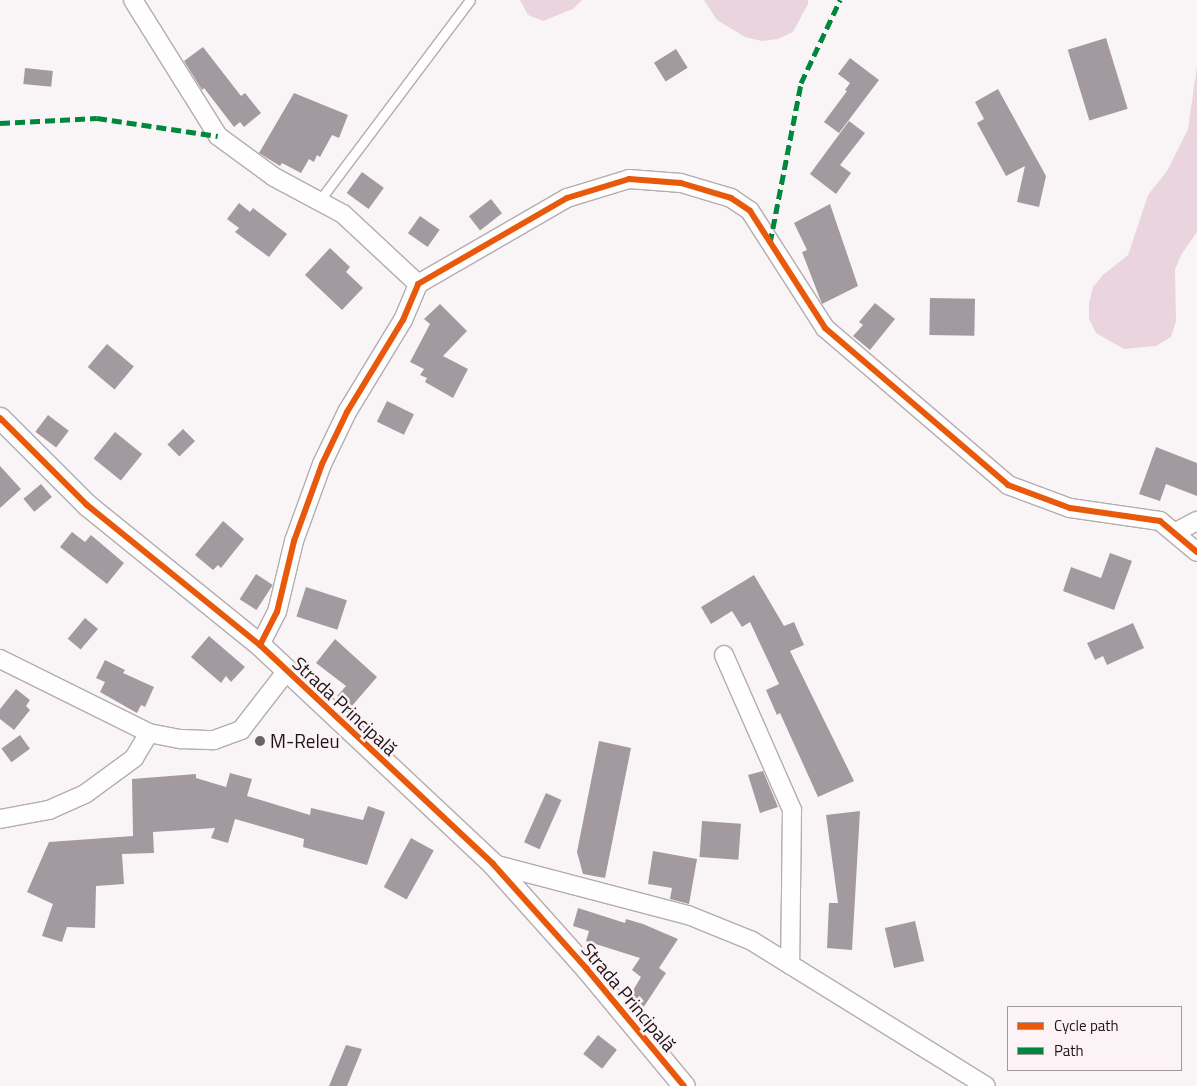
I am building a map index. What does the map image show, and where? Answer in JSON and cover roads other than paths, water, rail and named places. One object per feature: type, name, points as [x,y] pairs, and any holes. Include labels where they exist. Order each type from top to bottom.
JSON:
[{"type":"street","points":[[133,0],[218,136],[274,177],[343,214],[418,284]]},
{"type":"street","points":[[260,645],[277,612],[294,541],[322,464],[347,412],[403,320],[418,284],[567,198],[629,179],[681,183],[731,198],[750,210],[825,328],[1008,486],[1070,508],[1160,521],[1176,532],[1197,552]]},
{"type":"street","name":"Strada Principală","points":[[0,418],[88,505],[260,645],[286,672],[493,864],[586,968],[684,1086]]},
{"type":"street","points":[[1176,532],[1197,521]]},
{"type":"street","points":[[724,656],[792,810],[790,965]]},
{"type":"street","points":[[0,660],[149,733],[181,739],[214,740],[241,730],[286,672]]},
{"type":"street","points":[[0,819],[49,810],[86,794],[134,758],[149,733]]},
{"type":"street","name":"Strada Principală","points":[[493,864],[688,915],[752,941],[986,1086]]},
{"type":"lane","points":[[318,201],[470,0]]},
{"type":"place","name":"M-Releu","points":[[260,741]]}]
